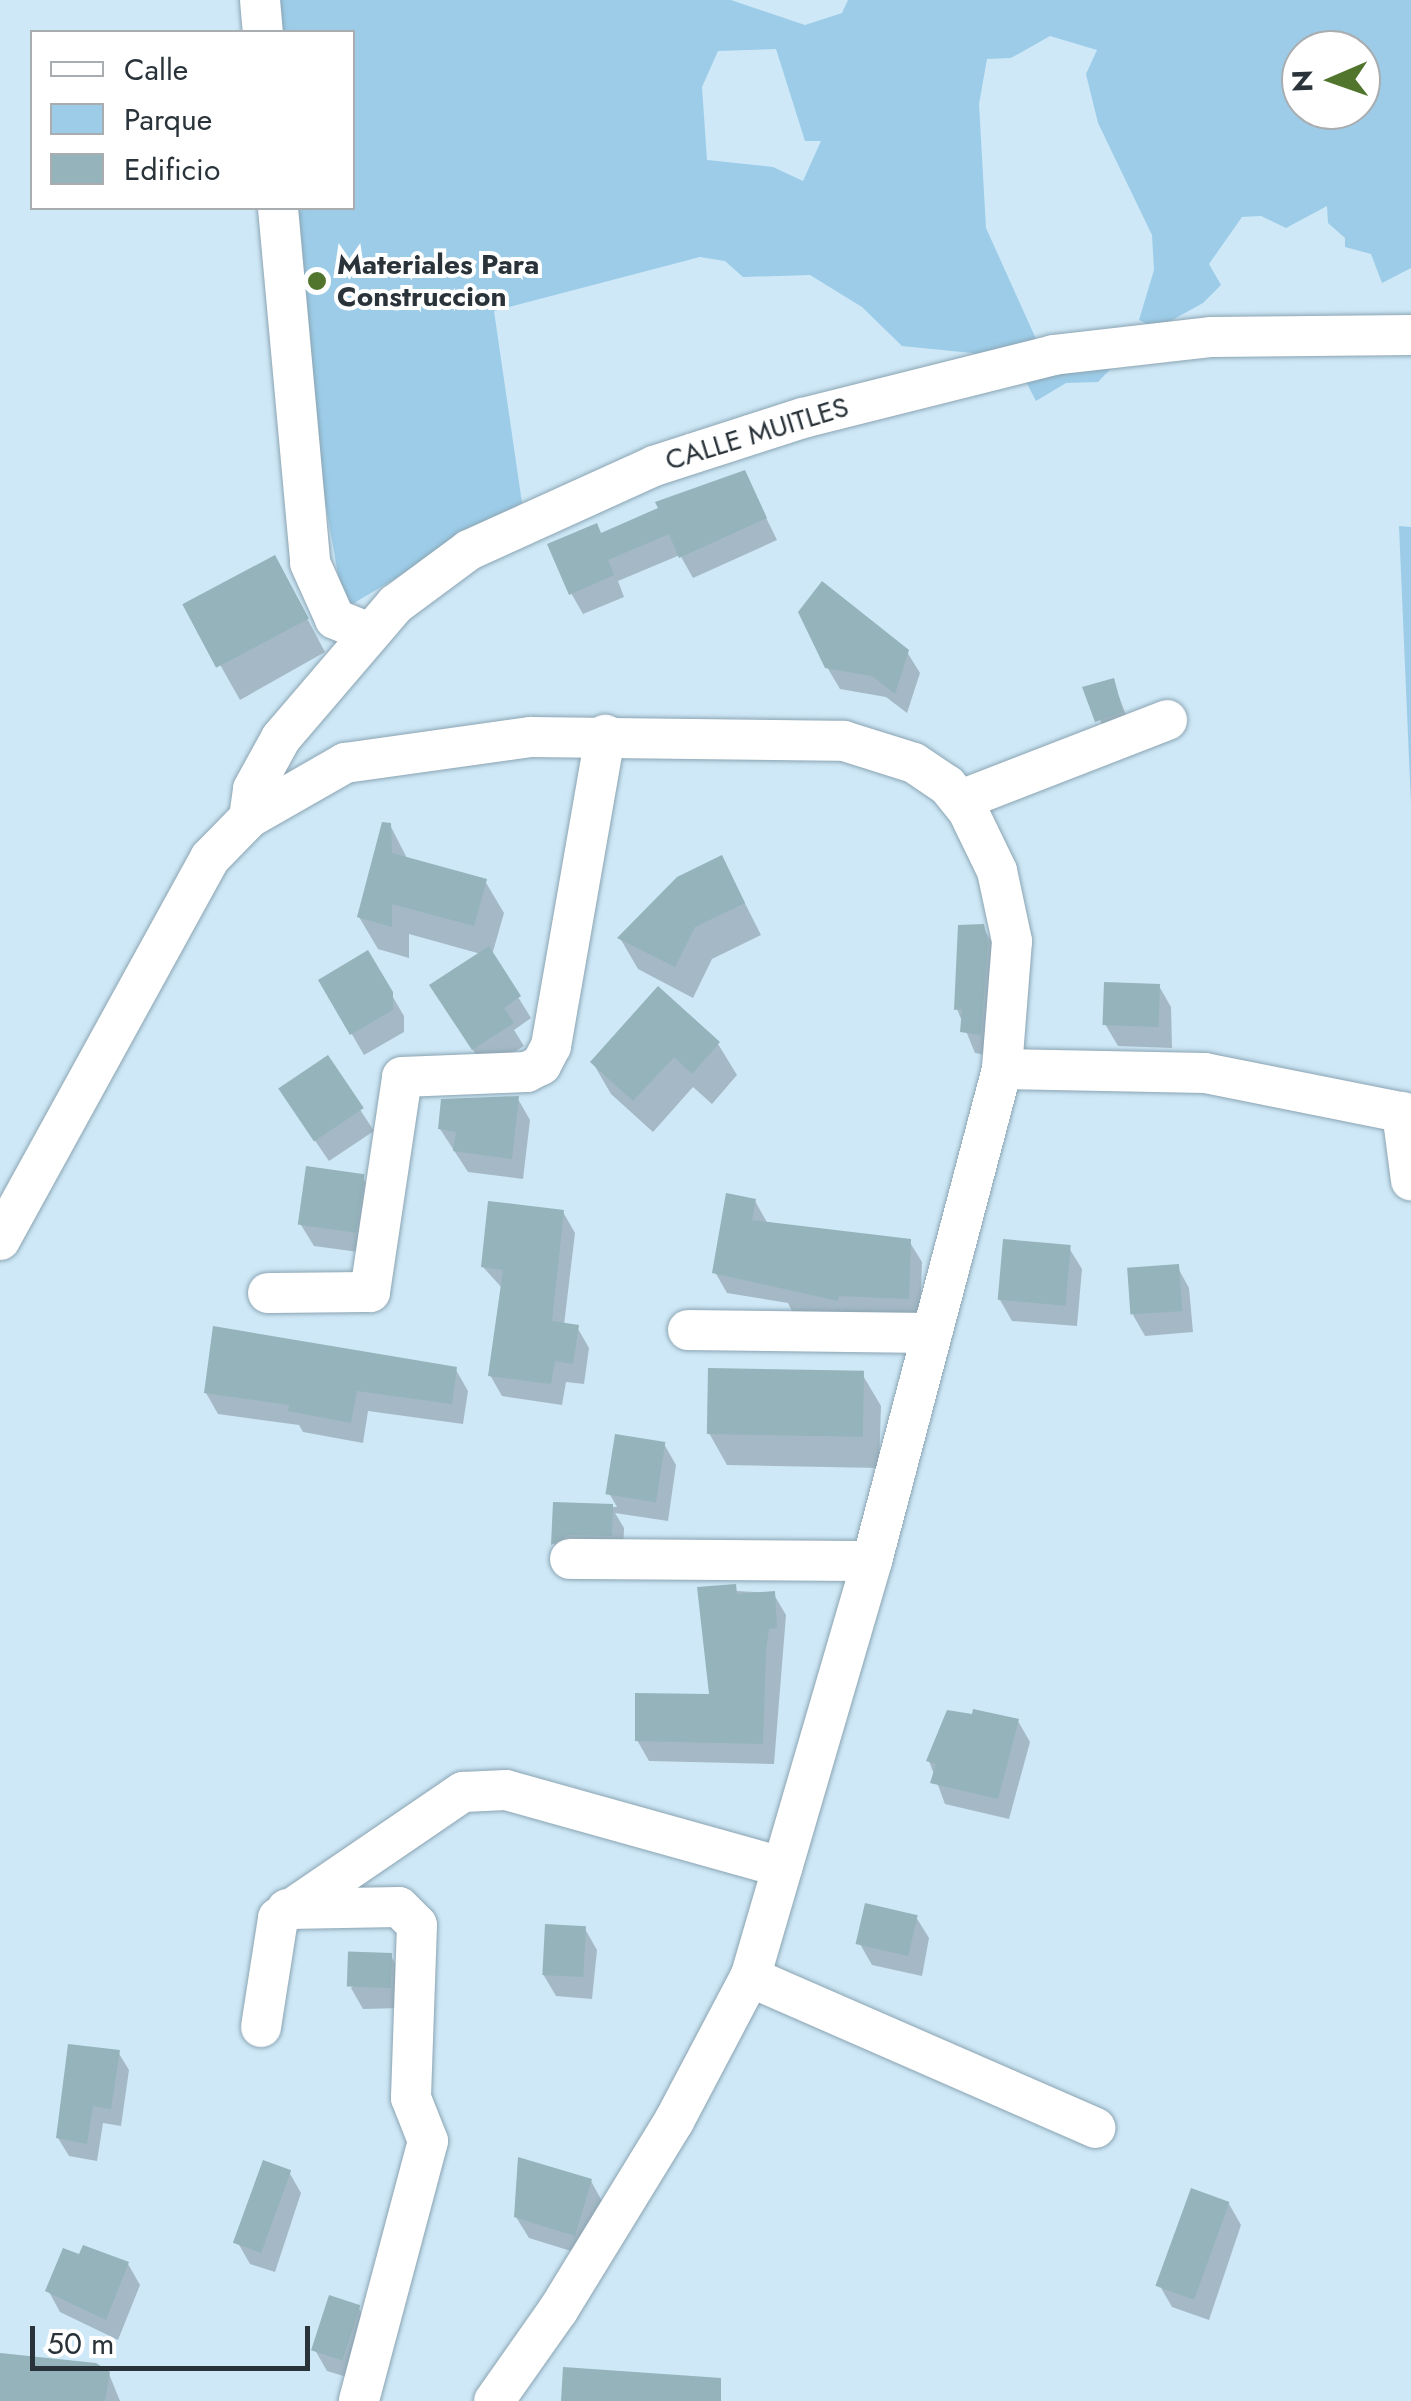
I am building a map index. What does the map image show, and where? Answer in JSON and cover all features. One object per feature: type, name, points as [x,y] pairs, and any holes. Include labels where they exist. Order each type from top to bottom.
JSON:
[{"type":"street","points":[[260,0],[263,30]]},
{"type":"street","points":[[278,210],[310,563],[335,618],[367,632]]},
{"type":"street","name":"CALLE MUITLES","points":[[249,818],[253,789],[281,738],[367,632],[486,542],[654,466],[803,418],[1053,355],[1212,336],[1411,335]]},
{"type":"street","points":[[961,800],[1167,720]]},
{"type":"street","points":[[268,1293],[370,1292],[402,1077],[526,1072],[541,1065],[551,1046],[604,736]]},
{"type":"street","points":[[0,1240],[210,858],[249,818],[363,756],[604,736],[844,741],[914,764],[961,800],[997,872],[1012,941],[1002,1068],[872,1560],[750,1977],[674,2121],[494,2401]]},
{"type":"street","points":[[1002,1068],[1205,1073],[1407,1113],[1411,1180]]},
{"type":"street","points":[[688,1330],[929,1333]]},
{"type":"street","points":[[570,1559],[872,1560]]},
{"type":"street","points":[[261,2027],[272,1928],[287,1909],[462,1792],[488,1788],[782,1867]]},
{"type":"street","points":[[287,1909],[399,1907],[416,1925],[411,2098],[428,2141],[359,2401]]},
{"type":"street","points":[[750,1977],[1096,2128]]},
{"type":"green space","points":[[273,0],[731,0],[805,25],[842,13],[848,0],[1411,0],[1411,268],[1382,283],[1371,254],[1345,247],[1345,238],[1328,223],[1327,206],[1286,228],[1261,216],[1242,217],[1209,264],[1221,285],[1203,303],[1156,329],[1139,320],[1154,270],[1152,235],[1098,123],[1086,74],[1097,50],[1050,36],[1011,58],[987,59],[979,104],[986,228],[1036,339],[1123,356],[1098,382],[1066,383],[1036,401],[1023,376],[972,353],[902,346],[862,307],[810,275],[743,277],[725,261],[700,257],[494,311],[522,503],[344,609],[300,356],[289,210],[355,210],[355,30],[276,30]],"holes":[[[776,49],[805,141],[821,141],[803,181],[773,167],[707,160],[702,87],[718,51]]]},
{"type":"green space","points":[[1399,526],[1411,527],[1411,805]]},
{"type":"building","points":[[745,470],[767,518],[679,558],[669,534],[608,560],[614,575],[569,595],[547,544],[597,523],[601,533],[658,508],[655,502]]},
{"type":"building","points":[[275,555],[309,619],[216,668],[182,604]]},
{"type":"building","points":[[822,581],[909,650],[895,694],[872,676],[825,668],[798,612]]},
{"type":"building","points":[[1114,678],[1123,712],[1095,722],[1082,687]]},
{"type":"building","points":[[382,822],[391,823],[392,853],[487,879],[474,926],[392,904],[392,927],[357,917]]},
{"type":"building","points":[[722,855],[745,903],[695,927],[675,967],[617,938],[677,877]]},
{"type":"building","points":[[984,924],[988,943],[981,1035],[960,1032],[962,1009],[954,1010],[958,925]]},
{"type":"building","points":[[489,946],[521,996],[504,1008],[514,1023],[472,1050],[429,985]]},
{"type":"building","points":[[368,950],[393,992],[393,1010],[350,1035],[318,980]]},
{"type":"building","points":[[1104,982],[1160,984],[1158,1027],[1102,1025]]},
{"type":"building","points":[[658,986],[720,1042],[692,1074],[674,1057],[633,1101],[590,1062]]},
{"type":"building","points":[[328,1055],[364,1108],[314,1142],[278,1089]]},
{"type":"building","points":[[519,1096],[512,1159],[453,1151],[456,1132],[438,1129],[441,1099]]},
{"type":"building","points":[[306,1166],[364,1174],[356,1233],[298,1224]]},
{"type":"building","points":[[726,1193],[756,1199],[752,1220],[911,1239],[909,1299],[839,1296],[838,1301],[712,1273]]},
{"type":"building","points":[[488,1201],[564,1210],[552,1321],[579,1325],[573,1364],[555,1361],[551,1384],[488,1376],[503,1270],[481,1267]]},
{"type":"building","points":[[1003,1239],[1071,1245],[1065,1306],[998,1300]]},
{"type":"building","points":[[1179,1264],[1182,1311],[1130,1315],[1127,1268]]},
{"type":"building","points":[[213,1326],[457,1367],[452,1404],[357,1391],[351,1423],[288,1411],[289,1405],[204,1393]]},
{"type":"building","points":[[708,1368],[864,1371],[863,1437],[707,1434]]},
{"type":"building","points":[[615,1434],[665,1442],[656,1502],[605,1494]]},
{"type":"building","points":[[553,1502],[613,1504],[612,1536],[569,1535],[551,1545]]},
{"type":"building","points":[[736,1584],[737,1594],[775,1591],[777,1628],[769,1629],[766,1650],[763,1744],[635,1741],[635,1693],[709,1694],[697,1587]]},
{"type":"building","points":[[973,1709],[1019,1719],[998,1799],[930,1783],[936,1764],[926,1761],[947,1710],[972,1714]]},
{"type":"building","points":[[865,1903],[918,1915],[908,1956],[856,1944]]},
{"type":"building","points":[[545,1924],[586,1926],[583,1977],[542,1975]]},
{"type":"building","points":[[348,1951],[392,1953],[391,1988],[347,1986]]},
{"type":"building","points":[[68,2044],[120,2050],[111,2109],[93,2106],[87,2144],[56,2138]]},
{"type":"building","points":[[518,2157],[592,2179],[575,2236],[514,2217]]},
{"type":"building","points":[[263,2160],[291,2170],[261,2253],[233,2243]]},
{"type":"building","points":[[1191,2188],[1230,2202],[1194,2300],[1155,2286]]},
{"type":"building","points":[[83,2245],[129,2262],[106,2320],[45,2291],[63,2248],[79,2254]]},
{"type":"building","points":[[329,2295],[360,2305],[342,2360],[311,2350]]},
{"type":"building","points":[[0,2353],[96,2363],[110,2372],[105,2401],[0,2401]]},
{"type":"building","points":[[563,2367],[721,2378],[721,2401],[561,2401]]},
{"type":"place","name":"Materiales Para Construccion","points":[[317,281]]}]
